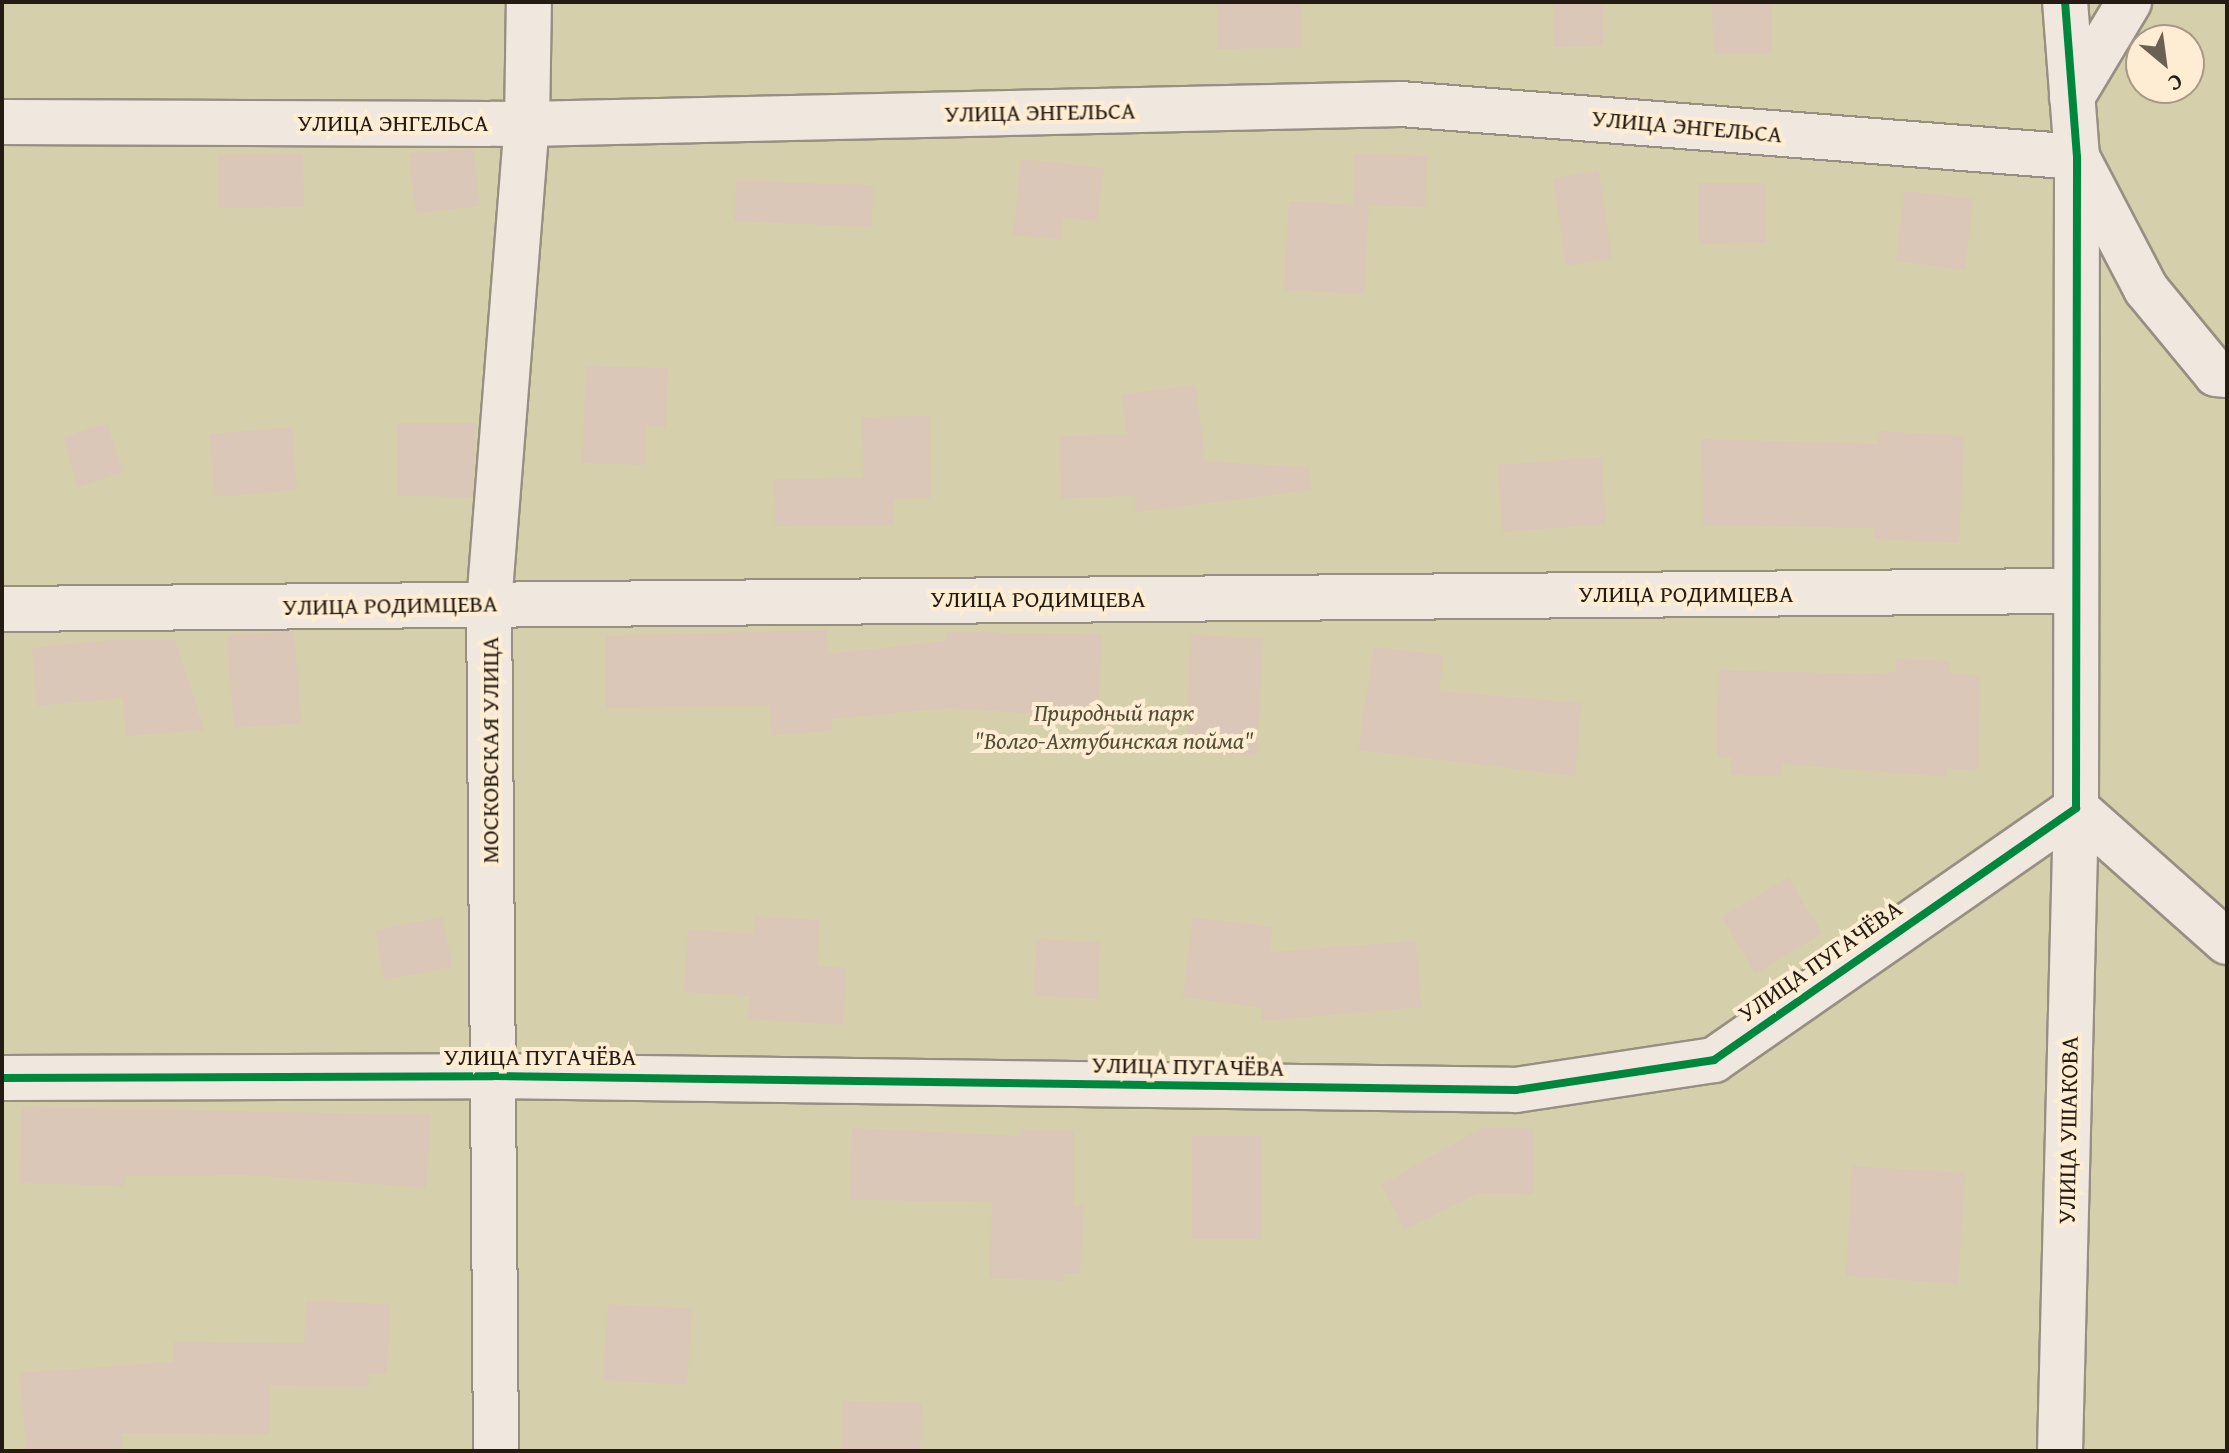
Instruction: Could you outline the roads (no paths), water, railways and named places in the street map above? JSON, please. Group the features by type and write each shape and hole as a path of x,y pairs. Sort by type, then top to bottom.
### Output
{"street":[{"name":"МОСКОВСКАЯ УЛИЦА","path":"496,1451 489,604 527,124 529,2"},
{"path":"2065,2 2077,157 2076,808 2227,942"},
{"path":"2072,97 2129,2"},
{"name":"УЛИЦА ЭНГЕЛЬСА","path":"2,122 527,124 1401,104 2077,157"},
{"path":"2077,157 2146,289 2216,374 2227,375"},
{"name":"УЛИЦА РОДИМЦЕВА","path":"2,609 2074,591"},
{"name":"УЛИЦА ПУГАЧЁВА","path":"2,1078 493,1076 1516,1090 1714,1060 2076,808"},
{"name":"УЛИЦА УШАКОВА","path":"2060,1451 2076,808"}],"park label":[{"name":"Природный парк \"Волго-Ахтубинская пойма\"","path":"1114,727"}]}
